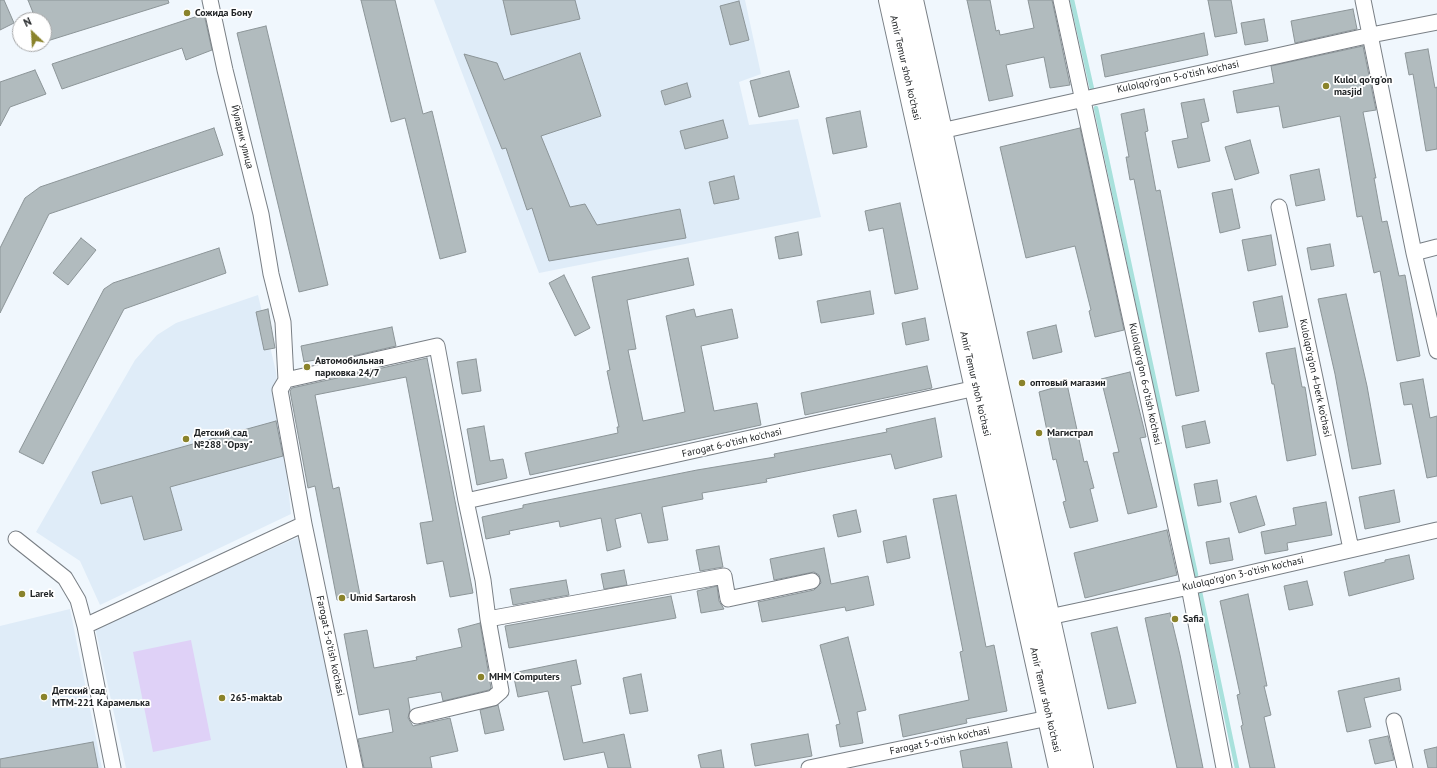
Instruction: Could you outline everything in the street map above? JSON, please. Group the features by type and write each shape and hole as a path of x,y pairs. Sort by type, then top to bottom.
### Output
{"main road":[{"name":"Amir Temur shoh ko'chasi","path":"890,0 1060,768"},
{"path":"912,0 1082,768"}],"street":[{"name":"Йуларик улица","path":"210,0 225,70 261,214 271,274 283,322 286,380"},
{"name":"Kulolqo'rg'on 6-o'tish ko'chasi","path":"1061,0 1189,587 1224,768"},
{"path":"1363,0 1414,252 1437,351"},
{"name":"Kulolqo'rg'on 5-o'tish ko'chasi","path":"920,135 1371,35 1437,22"},
{"name":"Kulolqo'rg'on 4-berk ko'chasi","path":"1279,207 1351,549"},
{"path":"1414,252 1437,247"},
{"path":"286,380 437,346 466,500 484,580 488,619 501,692 493,698 417,716"},
{"name":"Farogat 5-o'tish ko'chasi","path":"286,380 280,390 304,524 355,768"},
{"name":"Farogat 6-o'tish ko'chasi","path":"466,500 998,383"},
{"path":"86,626 304,524"},
{"name":"Kulolqo'rg'on 3-o'tish ko'chasi","path":"1049,616 1189,587 1437,530"},
{"path":"16,540 65,578 78,600 86,626 113,768"},
{"path":"488,619 724,576 728,599 812,581"},
{"name":"Farogat 5-o'tish ko'chasi","path":"809,768 1070,713"},
{"path":"1394,721 1405,768"}],"shaded area":[{"path":"434,0 745,0 761,74 739,82 749,125 798,119 821,217 539,273"},
{"name":"Детский сад №288 \"Орзу\"","path":"258,295 276,372 291,514 100,605 80,561 36,532 135,360 157,335 176,323"},
{"name":"265-maktab","path":"301,536 347,768 126,768 95,627"},
{"name":"Детский сад МТМ-221 Карамелька","path":"70,609 102,768 0,768 0,626"},
{"path":"191,640 211,740 153,752 133,652"}],"building":[{"path":"0,0 4,0 12,18 12,24 0,30"},
{"path":"28,0 168,0 169,3 52,40 52,12 33,12"},
{"path":"361,0 395,0 423,114 432,111 466,252 440,259 405,118 391,122"},
{"path":"503,0 575,0 580,19 511,35"},
{"path":"967,0 990,0 996,31 999,30 1000,35 1034,28 1028,0 1052,0 1070,85 1050,88 1044,57 1006,65 1013,96 989,101"},
{"path":"1208,0 1231,0 1237,33 1215,37"},
{"path":"739,1 749,40 730,45 720,6"},
{"path":"1353,9 1357,29 1295,43 1291,21"},
{"path":"204,14 212,50 186,60 182,48 62,89 52,64"},
{"path":"1264,19 1268,41 1245,45 1241,23"},
{"path":"266,26 328,285 299,292 237,33"},
{"path":"1204,33 1208,55 1105,77 1101,55"},
{"path":"1363,46 1376,110 1363,112 1376,178 1374,178 1382,222 1387,221 1399,276 1405,275 1420,356 1397,361 1380,271 1374,273 1362,216 1357,217 1340,116 1283,128 1279,106 1237,113 1233,91 1274,83 1271,66"},
{"path":"1428,49 1435,88 1437,87 1437,149 1426,151 1413,74 1409,75 1405,53"},
{"path":"580,53 601,116 541,136 570,207 585,204 597,225 680,209 686,238 549,261 532,208 527,210 506,148 502,149 464,54 497,63 504,80"},
{"path":"35,70 46,94 10,107 0,126 0,82"},
{"path":"789,71 799,107 759,117 750,81"},
{"path":"687,83 691,97 665,105 661,91"},
{"path":"1204,99 1209,121 1201,123 1210,161 1178,168 1172,141 1188,138 1181,103"},
{"path":"1144,109 1148,131 1145,132 1156,191 1160,190 1199,391 1176,396 1134,179 1130,180 1126,157 1129,157 1121,114"},
{"path":"860,111 867,147 833,154 826,118"},
{"path":"723,120 728,138 685,149 680,131"},
{"path":"214,128 223,155 49,214 0,313 0,248 25,198 40,187"},
{"path":"1080,128 1124,330 1095,337 1089,311 1091,310 1075,246 1026,258 1000,147"},
{"path":"1250,140 1259,173 1235,180 1225,147"},
{"path":"1319,169 1325,200 1296,206 1290,175"},
{"path":"734,176 739,199 714,204 709,182"},
{"path":"1232,189 1240,228 1220,233 1212,193"},
{"path":"900,203 918,289 895,294 883,228 869,231 865,211"},
{"path":"798,232 802,255 779,259 775,237"},
{"path":"1271,235 1276,265 1248,271 1242,240"},
{"path":"81,238 96,250 68,285 53,273"},
{"path":"1330,244 1334,266 1311,270 1307,248"},
{"path":"219,248 226,273 124,309 43,464 19,452 104,289 113,283"},
{"path":"688,258 694,285 627,300 636,349 628,350 643,421 685,412 666,316 694,309 696,317 732,309 738,338 701,346 714,411 757,403 761,425 530,475 525,453 618,433 617,427 619,427 607,371 610,370 592,277"},
{"path":"564,275 590,328 575,336 549,283"},
{"path":"870,291 874,314 821,323 817,301"},
{"path":"1346,294 1367,386 1381,464 1352,469 1335,374 1318,299"},
{"path":"1282,296 1288,327 1259,332 1253,302"},
{"path":"268,309 275,348 264,350 256,312"},
{"path":"925,318 929,340 906,345 902,323"},
{"path":"1056,325 1062,352 1033,359 1027,332"},
{"path":"392,327 396,346 327,362 326,358 304,362 301,346"},
{"path":"1295,348 1302,387 1305,387 1316,455 1287,461 1274,384 1272,384 1266,353"},
{"path":"427,358 473,593 450,597 443,561 427,564 420,523 433,521 406,377 315,395 333,489 339,487 360,595 337,600 315,486 308,488 290,391 292,388"},
{"path":"476,359 481,391 462,394 457,362"},
{"path":"927,366 932,388 805,415 801,393"},
{"path":"1130,372 1146,437 1140,438 1157,507 1128,514 1113,453 1119,452 1101,379"},
{"path":"1423,379 1430,418 1437,416 1437,476 1427,478 1412,404 1404,405 1400,383"},
{"path":"1067,384 1084,462 1087,461 1094,488 1090,489 1098,521 1070,528 1063,502 1066,501 1056,459 1053,460 1039,392"},
{"path":"935,418 942,457 895,469 891,454 766,479 767,482 702,493 703,499 662,507 668,540 648,543 641,513 615,519 621,547 607,551 601,518 560,527 559,521 509,531 510,534 486,539 482,517 523,508 523,505 697,470 775,457 774,454 887,432 886,429"},
{"path":"276,421 283,456 170,487 182,530 144,540 132,496 101,504 92,472"},
{"path":"1205,421 1210,443 1186,448 1182,426"},
{"path":"484,426 490,461 503,459 507,478 477,485 467,429"},
{"path":"1217,480 1221,502 1198,506 1194,484"},
{"path":"1394,490 1400,522 1365,529 1359,497"},
{"path":"956,495 986,647 994,645 1007,711 966,719 967,723 903,737 899,715 969,700 960,652 963,651 933,499"},
{"path":"1256,496 1265,525 1239,533 1230,503"},
{"path":"1326,502 1332,535 1287,543 1288,550 1265,554 1261,532 1296,525 1293,508"},
{"path":"856,510 861,532 838,537 833,515"},
{"path":"1167,530 1177,575 1085,598 1074,553"},
{"path":"906,536 910,558 887,563 883,541"},
{"path":"1229,538 1233,560 1210,564 1206,542"},
{"path":"719,546 723,567 700,571 696,550"},
{"path":"824,548 831,584 868,576 874,605 846,611 845,607 762,622 758,602 814,590 821,583 819,575 814,572 774,580 770,559"},
{"path":"1409,555 1414,579 1349,596 1344,572 1385,562 1385,560"},
{"path":"624,570 627,585 604,589 601,574"},
{"path":"566,580 569,595 513,605 510,589"},
{"path":"1307,581 1313,605 1289,610 1284,586"},
{"path":"717,586 719,601 724,609 701,613 697,591"},
{"path":"1248,594 1267,686 1264,686 1271,715 1264,717 1275,768 1250,768 1241,726 1243,725 1237,695 1240,694 1220,601"},
{"path":"671,596 676,618 509,648 505,626"},
{"path":"1170,613 1203,768 1177,768 1168,727 1145,618"},
{"path":"480,623 491,688 489,690 443,701 441,692 408,698 410,710 408,718 413,726 450,718 458,751 430,757 432,768 364,768 358,739 393,732 389,709 359,715 344,634 367,630 374,668 417,660 416,657 462,647 458,629"},
{"path":"1117,627 1136,703 1108,709 1091,633"},
{"path":"848,637 866,710 857,712 863,743 840,747 836,725 840,724 820,645"},
{"path":"576,660 581,684 571,686 583,743 624,734 631,768 608,768 604,752 564,760 548,691 518,697 513,673"},
{"path":"641,674 648,711 630,714 623,678"},
{"path":"1399,678 1401,690 1364,698 1371,727 1347,732 1338,691"},
{"path":"498,705 504,730 485,734 480,710"},
{"path":"808,734 812,756 755,766 751,744"},
{"path":"1388,736 1394,760 1375,764 1369,740"},
{"path":"93,742 98,768 0,768 0,759"},
{"path":"1007,742 1012,768 963,768 960,751"},
{"path":"1437,747 1437,768 1428,768 1424,750"},
{"path":"721,750 724,768 701,768 698,755"}],"waterway":[{"path":"1072,0 1092,89"},
{"path":"1096,108 1196,575"},
{"path":"1200,592 1237,768"}],"place":[{"name":"Сожида Бону","path":"187,13"},
{"name":"Kulol qo'rg'on masjid","path":"1326,86"},
{"name":"Автомобильная парковка 24/7","path":"307,367"},
{"name":"оптовый магазин","path":"1022,383"},
{"name":"Магистрал","path":"1039,433"},
{"name":"Детский сад №288 \"Орзу\"","path":"186,439"},
{"name":"Larek","path":"22,594"},
{"name":"Umid Sartarosh","path":"342,598"},
{"name":"Safia","path":"1175,619"},
{"name":"MHM Computers","path":"481,677"},
{"name":"Детский сад МТМ-221 Карамелька","path":"44,697"},
{"name":"265-maktab","path":"222,698"}]}
